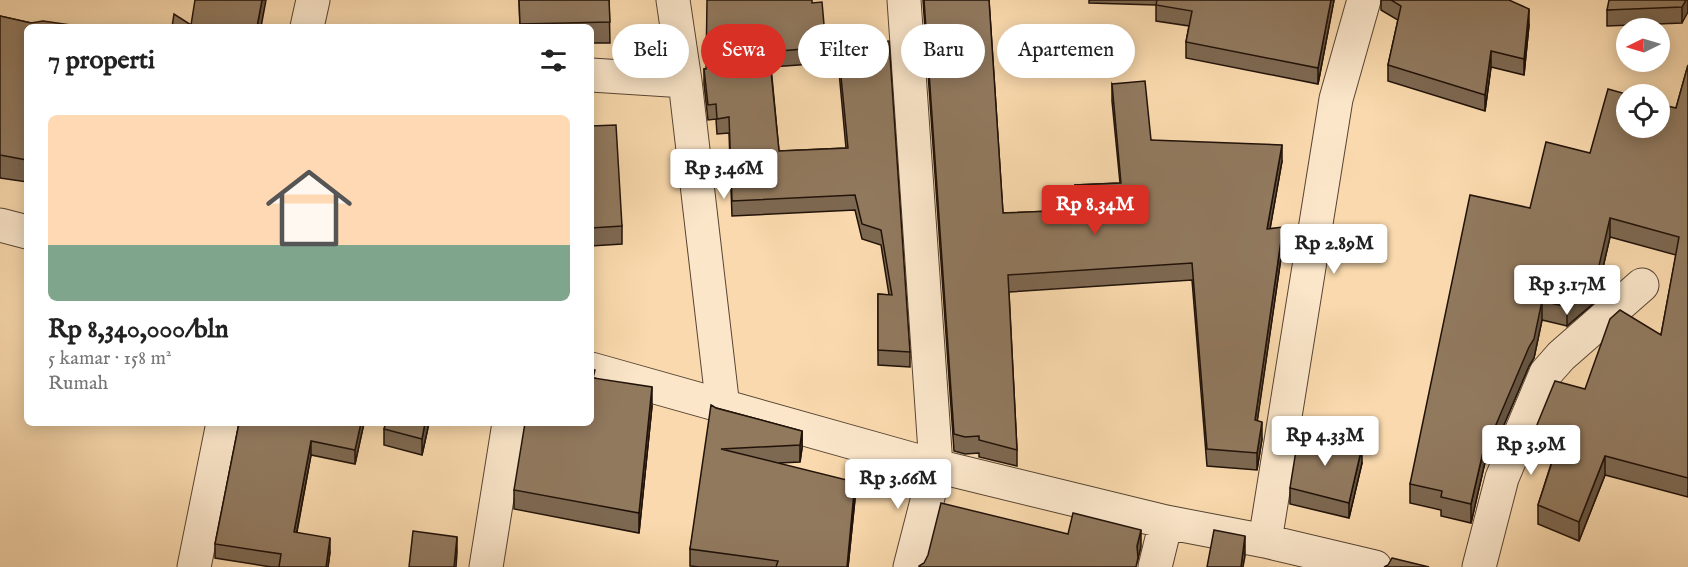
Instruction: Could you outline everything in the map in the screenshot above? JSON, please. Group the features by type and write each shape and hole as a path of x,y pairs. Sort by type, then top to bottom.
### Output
{"street":[{"path":"308,24 313,0"},
{"path":"672,0 685,81 723,408"},
{"path":"904,0 936,466 910,567"},
{"path":"1264,541 1336,99 1364,0"},
{"path":"594,75 685,81"},
{"path":"0,225 24,231"},
{"path":"1479,567 1502,478 1546,374 1562,356 1642,285"},
{"path":"594,370 936,466 1166,522 1264,541 1375,567"},
{"path":"194,567 222,426"},
{"path":"486,567 508,426"},
{"path":"1155,567 1166,522"}],"building":[{"path":"195,0 262,0 258,24 191,24"},
{"path":"519,0 609,0 610,22 520,24"},
{"path":"707,0 812,0 812,3 822,2 824,24 798,24 798,49 786,51 786,24 707,24"},
{"path":"924,0 989,0 1003,213 1076,210 1075,185 1121,183 1112,84 1145,81 1151,140 1282,145 1267,229 1283,227 1255,420 1262,422 1257,453 1207,449 1192,263 1008,275 1017,450 979,440 979,436 965,437 954,434 929,78 985,78 985,24 926,24"},
{"path":"1157,0 1331,0 1318,68 1186,42 1192,11 1156,5"},
{"path":"1391,0 1509,0 1529,9 1524,59 1491,51 1485,95 1388,65 1401,6"},
{"path":"1609,0 1686,0 1682,7 1607,10"},
{"path":"174,14 189,24 172,24"},
{"path":"0,16 31,23 43,21 64,24 24,24 24,159 0,155"},
{"path":"889,41 910,352 878,350 878,294 892,295 881,230 862,224 855,195 732,201 729,117 717,119 716,104 708,105 705,78 772,78 779,151 848,148 841,78 889,78"},
{"path":"1688,65 1688,478 1605,456 1579,522 1538,505 1558,444 1532,437 1555,381 1585,389 1610,319 1620,310 1661,335 1679,237 1610,218 1595,283 1567,307 1542,301 1534,339 1495,427 1489,426 1471,504 1441,497 1442,491 1410,484 1470,195 1530,208 1546,142 1590,153 1608,89 1616,91 1616,138 1670,138 1670,107 1676,108"},
{"path":"616,125 622,226 594,228 594,126"},
{"path":"594,378 652,387 639,513 514,490 525,426 594,426"},
{"path":"711,405 802,431 800,445 721,449 855,482 847,567 776,567 778,561 690,549"},
{"path":"238,426 360,426 355,450 311,441 294,532 330,538 326,567 279,567 281,554 215,544"},
{"path":"385,426 424,426 422,439 384,429"},
{"path":"1299,432 1362,447 1349,503 1290,488"},
{"path":"941,503 1068,534 1073,513 1141,530 1137,546 1136,567 919,567 928,555"},
{"path":"1214,530 1245,536 1241,567 1207,567"},
{"path":"413,531 457,537 454,567 409,567"},
{"path":"1392,558 1429,567 1384,567"}]}
